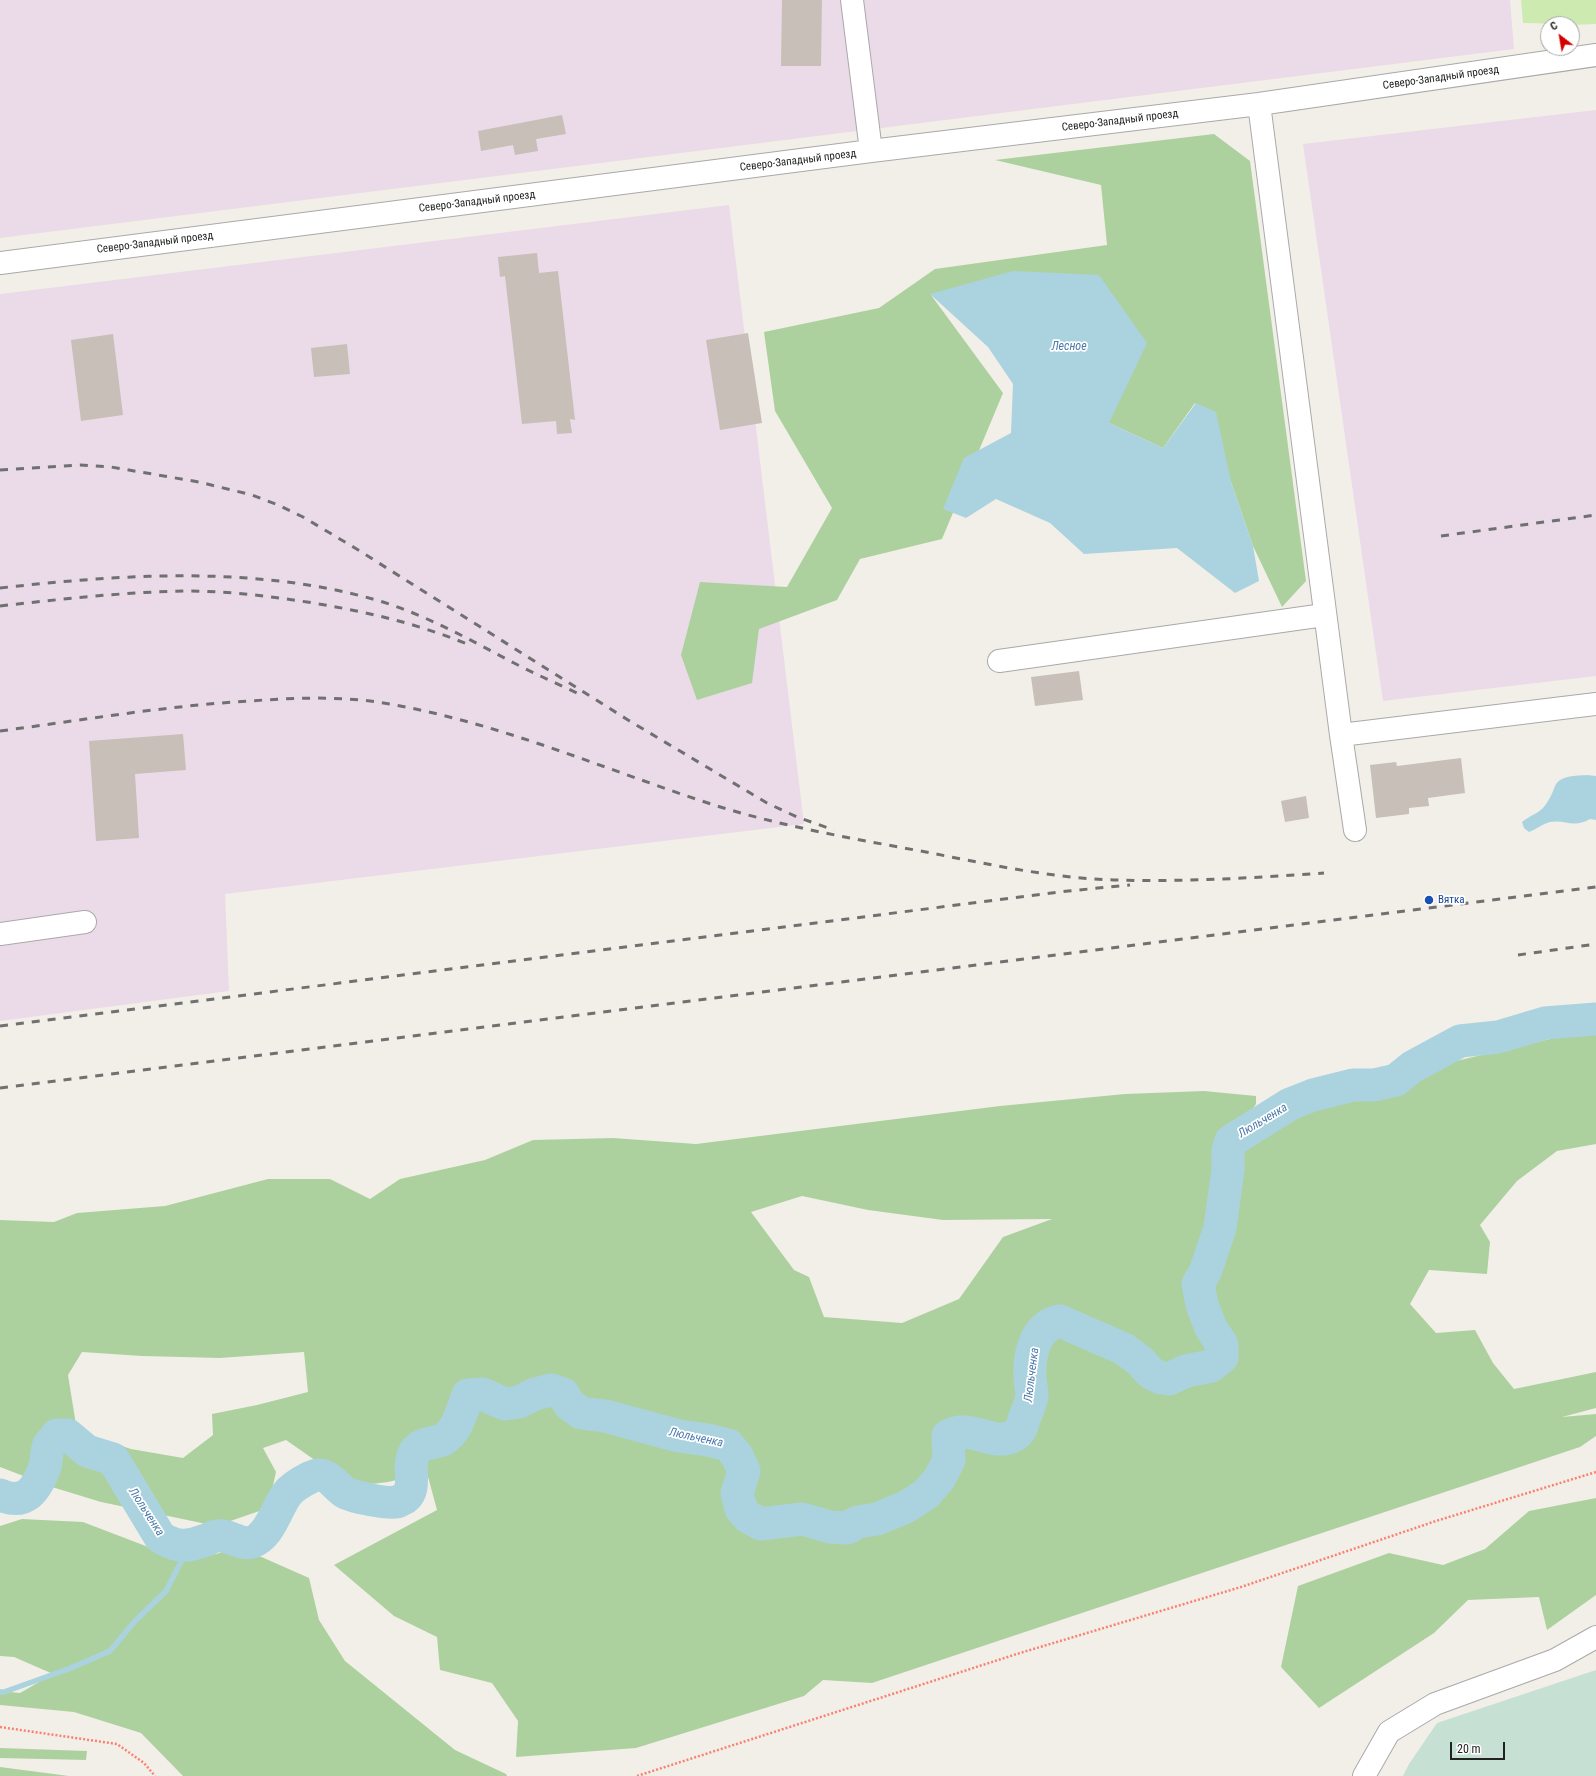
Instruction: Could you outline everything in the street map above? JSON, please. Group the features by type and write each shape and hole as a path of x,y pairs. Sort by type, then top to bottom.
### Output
{"street":[{"path":"852,0 871,151"},
{"name":"Северо-Западный проезд","path":"0,263 871,151 1259,104 1596,55"},
{"path":"1259,104 1324,615 1355,830"},
{"path":"999,661 1324,615"},
{"path":"1341,735 1596,704"},
{"path":"0,934 85,922"},
{"path":"1364,1776 1389,1732 1435,1704 1555,1660 1596,1638"}],"path":[{"path":"637,1776 1020,1653 1241,1587 1436,1521 1596,1472"},
{"path":"0,1727 117,1744 144,1763 154,1776"}],"shaded area":[{"path":"0,0 1510,0 1514,49 0,238"},
{"path":"1596,110 1596,676 1383,701 1303,144"},
{"path":"729,205 804,824 225,894 229,991 0,1021 0,294"}],"green space":[{"path":"1521,0 1596,0 1596,24 1580,25 1580,16 1540,16 1540,23 1523,23"},
{"path":"1214,134 1250,161 1306,581 1282,607 1253,546 1231,482 1195,403 1163,448 1109,423 931,295 1003,393 942,539 860,559 837,600 759,629 752,683 697,700 681,655 700,582 787,587 832,508 775,411 764,332 879,308 935,269 1107,245 1101,185 995,160"},
{"path":"1584,1031 1596,1032 1596,1144 1557,1151 1517,1181 1480,1225 1490,1242 1487,1274 1429,1270 1410,1304 1436,1333 1475,1330 1493,1363 1514,1389 1596,1372 1596,1408 1562,1417 1596,1414 1596,1436 1580,1447 872,1683 823,1680 804,1696 636,1748 516,1757 518,1721 492,1683 440,1670 437,1637 394,1616 334,1565 437,1510 427,1473 388,1482 339,1488 319,1463 286,1440 263,1448 276,1472 268,1508 216,1526 101,1502 52,1487 0,1467 0,1220 54,1222 77,1213 165,1206 268,1179 330,1179 370,1199 400,1179 485,1160 533,1140 613,1138 696,1144 1000,1106 1125,1094 1204,1091 1256,1096 1256,1104 1239,1128 1245,1135 1260,1136 1322,1106 1456,1061","holes":["802,1196 868,1210 943,1220 1052,1219 1003,1237 959,1299 902,1323 824,1317 809,1277 794,1270 751,1212","82,1352 142,1356 220,1358 304,1352 308,1392 257,1405 212,1414 213,1435 183,1458 131,1449 77,1431 68,1375"]},
{"path":"1596,1498 1596,1595 1547,1630 1539,1597 1468,1600 1434,1633 1319,1708 1281,1667 1298,1586 1389,1553 1443,1565 1485,1549 1529,1511"},
{"path":"22,1519 83,1522 164,1553 190,1556 216,1554 239,1547 309,1578 319,1620 345,1661 455,1750 506,1774 507,1776 183,1776 141,1733 74,1712 0,1705 0,1691 20,1693 53,1674 14,1657 0,1656 0,1526"},
{"path":"1596,1670 1596,1776 1403,1776 1409,1764 1437,1723"},
{"path":"0,1748 87,1751 86,1760 0,1758"},
{"path":"0,1767 69,1776 0,1776"}],"water":[{"name":"Лесное","path":"1013,271 1099,275 1147,343 1109,423 1163,448 1196,403 1216,412 1231,482 1253,546 1259,581 1235,593 1177,548 1084,554 1050,523 996,499 966,518 943,509 964,458 1011,433 1013,384 988,347 930,294"},
{"path":"1587,775 1596,776 1596,820 1590,819 1574,824 1556,821 1550,822 1529,832 1524,828 1522,822 1543,808 1549,800 1557,782 1564,778"}],"building":[{"path":"782,0 822,0 821,66 781,66"},
{"path":"562,115 566,134 536,139 538,151 515,155 513,145 481,151 478,131"},
{"path":"537,253 539,273 558,271 575,420 570,419 572,433 557,434 556,421 522,424 505,276 500,277 498,257"},
{"path":"748,333 762,423 720,430 706,340"},
{"path":"113,334 123,415 81,421 71,340"},
{"path":"347,344 350,374 314,377 311,348"},
{"path":"1079,671 1083,700 1035,706 1031,677"},
{"path":"183,734 186,770 135,774 139,838 96,841 89,741"},
{"path":"1461,758 1465,793 1428,798 1429,806 1409,808 1409,814 1376,818 1370,765 1396,762 1397,766"},
{"path":"1306,796 1309,818 1285,822 1281,801"}],"waterway":[{"name":"Люльченка","path":"0,1495 9,1498 17,1498 29,1494 34,1489 42,1475 49,1445 57,1435 68,1435 87,1451 113,1459 160,1537 166,1541 177,1545 188,1545 214,1536 221,1536 248,1543 258,1539 264,1534 289,1491 301,1482 317,1475 326,1477 344,1492 361,1498 392,1502 397,1502 405,1498 409,1494 411,1488 411,1463 415,1452 421,1446 441,1441 449,1435 459,1419 468,1395 482,1394 505,1404 519,1402 535,1394 551,1390 563,1394 569,1404 581,1413 605,1416 679,1436 708,1440 728,1445 737,1456 744,1471 737,1493 741,1509 748,1517 761,1524 802,1519 830,1527 847,1528 858,1522 877,1519 906,1507 926,1494 939,1479 949,1460 948,1436 965,1432 999,1439 1015,1435 1022,1426 1032,1396 1030,1379 1032,1350 1039,1335 1051,1324 1060,1321 1124,1349 1140,1361 1151,1373 1161,1378 1169,1379 1186,1371 1211,1366 1222,1357 1222,1345 1211,1328 1202,1305 1198,1284 1205,1272 1220,1228 1228,1169 1228,1150 1231,1141 1290,1104 1313,1095 1353,1085 1374,1085 1396,1080 1412,1067 1460,1041 1498,1037 1545,1023 1596,1019"},
{"path":"0,1692 4,1692 71,1668 110,1651 135,1621 166,1591 189,1546"}],"railway":[{"path":"0,470 80,465 111,467 199,482 252,495 278,505 303,517 355,548 628,720 767,803 797,817 834,830"},
{"path":"1441,536 1596,515"},
{"path":"0,588 96,579 193,576 289,582 336,590 383,602 417,615 577,693"},
{"path":"0,606 116,594 187,591 232,593 307,602 368,613 427,629 467,644"},
{"path":"0,731 218,703 297,698 361,700 421,710 506,733 740,813 846,837 996,866 1090,879 1114,880 1219,879 1324,873"},
{"path":"0,1026 1068,891 1130,885"},
{"path":"0,1088 1596,887"},
{"path":"1518,955 1596,944"}],"place":[{"name":"Вятка","path":"1429,900"}]}
